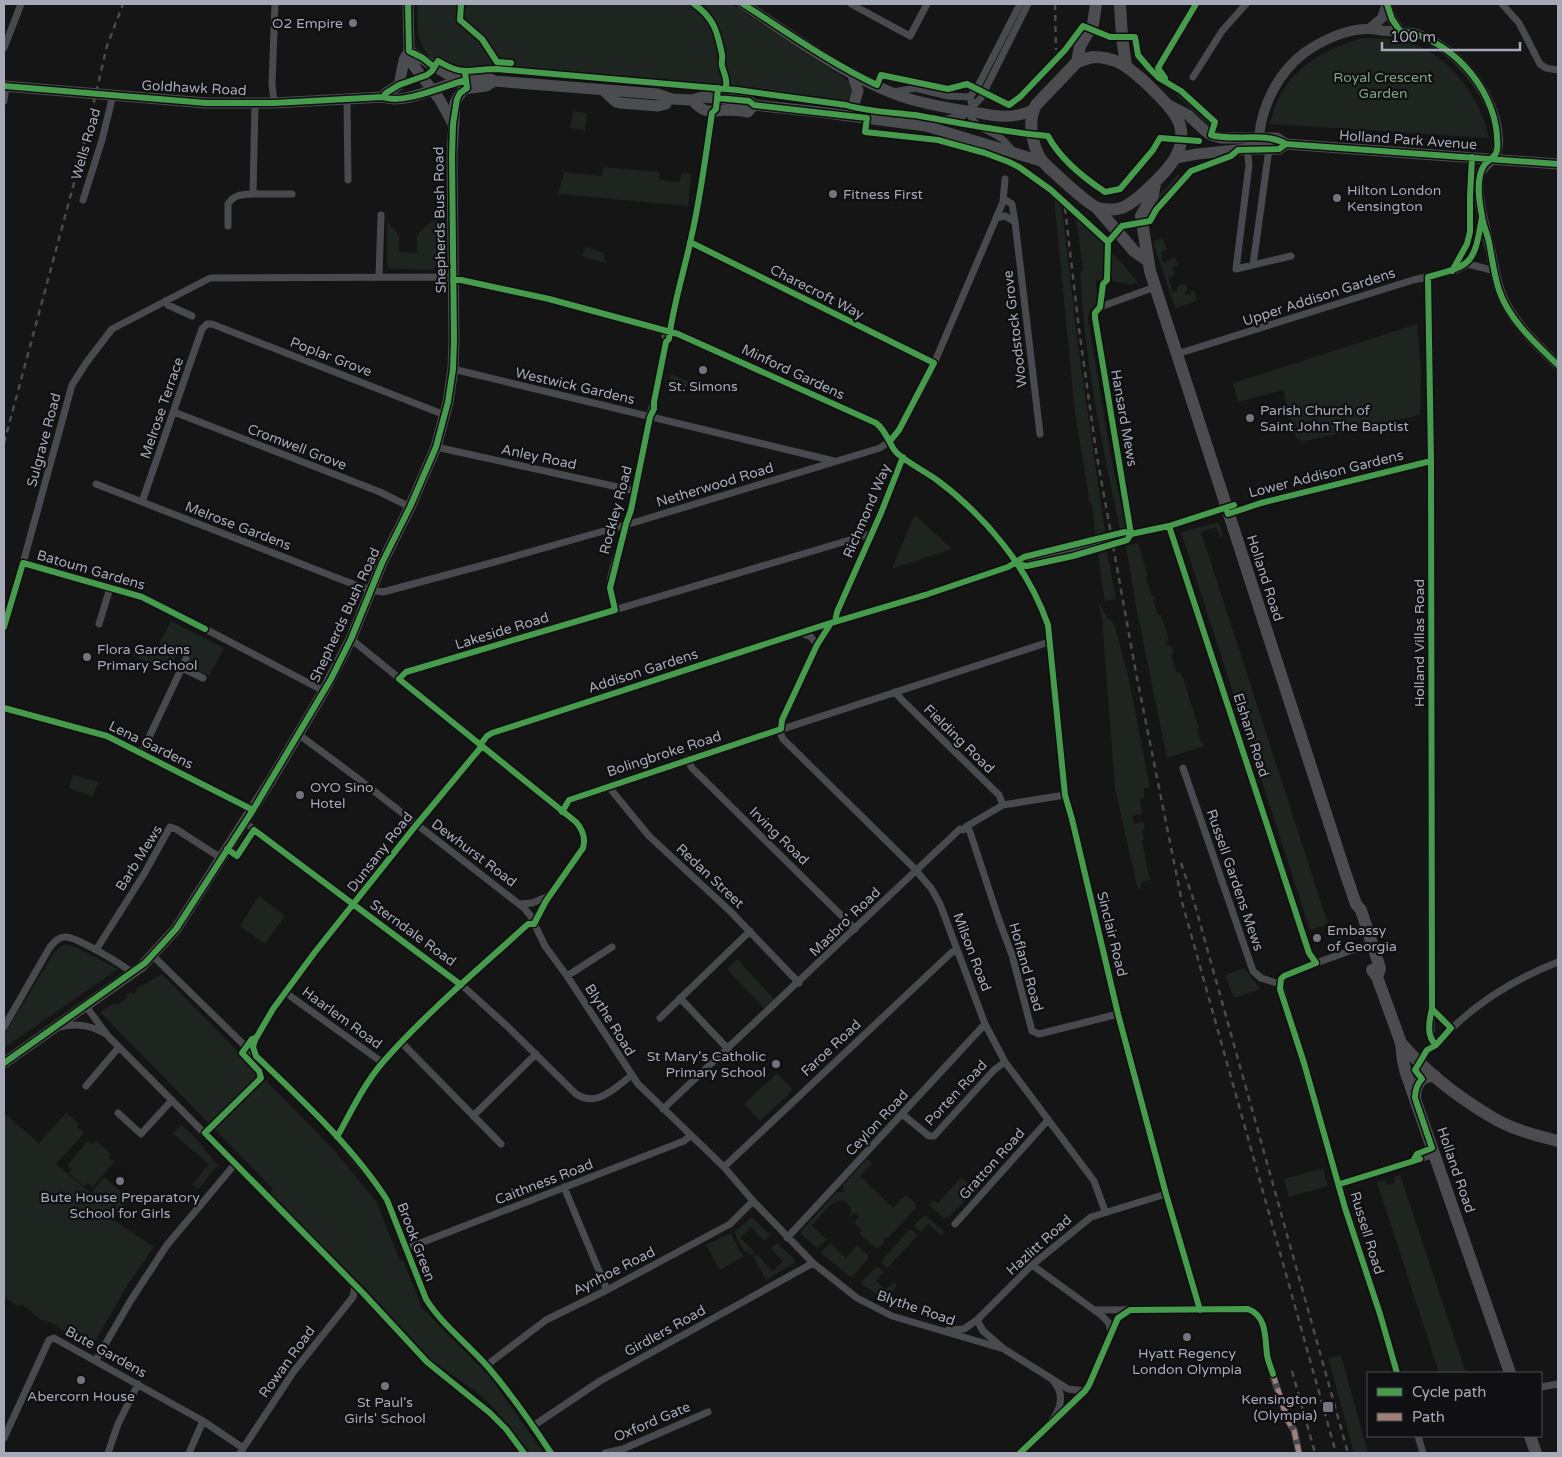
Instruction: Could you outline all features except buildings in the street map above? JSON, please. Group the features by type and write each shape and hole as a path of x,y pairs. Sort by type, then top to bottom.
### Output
{"highway":[{"path":"1077,62 1080,46 1093,24 1096,4"},
{"path":"1120,4 1126,65"},
{"path":"1097,208 1121,209 1134,201 1155,183 1176,158 1181,142 1181,128 1168,104 1126,65 1101,57 1077,62 1036,105 1033,110 1032,136 1040,161 1097,208 1134,251 1147,260"},
{"name":"Holland Road","path":"1155,183 1153,195 1141,216 1147,260 1356,904 1361,910 1380,968 1377,977"},
{"name":"Holland Road","path":"1356,904 1353,914 1373,973 1377,977 1401,1043 1404,1067 1510,1372"},
{"path":"1401,1043 1414,1058 1435,1076 1490,1117 1526,1132 1558,1141"},
{"path":"1415,1098 1418,1083 1426,1076 1435,1076"},
{"path":"1530,1437 1536,1453"}],"main road":[{"path":"382,97 399,85 404,60 409,51 408,4"},
{"path":"743,4 852,73 911,99 1013,117 1033,110"},
{"path":"409,51 449,75 466,80 486,78 494,81 657,94 672,99 692,100 702,97 749,101 754,105 926,126 1040,161"},
{"name":"Shepherds Bush Road","path":"4,1063 132,973 152,956 176,929 253,810 324,691 351,639 370,590 410,507 436,447 445,415 453,369 453,124 440,100 413,65 409,51"},
{"path":"850,116 858,91 852,73"},
{"name":"Goldhawk Road","path":"5,86 206,103 274,103 382,97 388,99 405,98 466,80"},
{"path":"453,124 455,103 460,93 467,88 486,86 494,81"},
{"path":"604,90 616,102 658,106 666,104"},
{"path":"692,100 701,109 712,112 728,110 748,112 754,105"},
{"name":"Holland Park Avenue","path":"1168,104 1188,115 1204,130 1221,138 1277,138 1286,144 1558,164"},
{"name":"Holland Park Avenue","path":"1176,158 1247,149 1279,149 1286,144"}],"street":[{"path":"4,48 6,36 21,4"},
{"path":"274,103 272,84 275,4"},
{"path":"851,4 910,36 927,4"},
{"path":"1014,153 1001,138 978,126 970,118 970,97 979,84 1020,4"},
{"path":"926,126 941,120 958,117 982,98 1028,4"},
{"path":"1158,68 1196,4"},
{"path":"1194,77 1222,31 1246,4"},
{"path":"1502,4 1519,23 1540,64 1546,68 1558,70"},
{"path":"1369,28 1380,21 1387,5"},
{"path":"1387,5 1392,19 1400,31"},
{"path":"1259,137 1264,111 1279,81 1298,58 1318,44 1332,38 1369,28 1393,32 1400,31 1421,35 1455,57 1480,86 1495,119 1497,151 1493,159 1486,163 1479,177 1482,217 1500,292 1511,312 1541,349 1558,364"},
{"path":"4,101 5,86"},
{"path":"894,92 915,88 948,96 970,97"},
{"name":"Wells Road","path":"83,200 102,140 113,95"},
{"path":"347,99 348,180"},
{"path":"252,194 255,103"},
{"name":"Rockley Road","path":"615,610 610,588 636,491 650,408 654,402 666,342 665,336 669,331 690,242 707,156 712,112"},
{"path":"1247,149 1249,165 1236,269 1291,256"},
{"path":"1252,265 1269,149"},
{"path":"890,440 899,430 934,363 1004,199 1004,178"},
{"path":"228,226 228,204 239,195 292,194"},
{"name":"Woodstock Grove","path":"1004,199 1012,204 1015,222 1040,434"},
{"path":"379,277 380,215"},
{"path":"996,218 1005,216 1015,222"},
{"path":"1482,217 1477,244 1468,264 1495,271"},
{"name":"Charecroft Way","path":"690,242 934,363"},
{"name":"Upper Addison Gardens","path":"1177,354 1413,280 1457,270 1468,264"},
{"name":"Sulgrave Road","path":"4,627 73,382 108,332 210,278 379,277 453,279"},
{"name":"Holland Villas Road","path":"1428,277 1431,460 1432,1009 1429,1020 1431,1040 1436,1045 1451,1028"},
{"name":"Minford Gardens","path":"453,279 549,299 669,331 721,352 876,423 890,440"},
{"name":"Hansard Mews","path":"1128,535 1123,483 1094,318 1095,313 1100,307 1155,287"},
{"path":"165,301 168,306 192,316"},
{"name":"Melrose Terrace","path":"142,502 202,329 207,324"},
{"name":"Poplar Grove","path":"207,324 212,324 445,415"},
{"name":"Westwick Gardens","path":"453,369 837,462"},
{"name":"Cromwell Grove","path":"174,412 380,492 410,507"},
{"name":"Richmond Way","path":"781,729 782,720 817,645 833,623 903,457 894,450 890,440"},
{"name":"Netherwood Road","path":"370,590 383,592 392,590 626,524 837,462 880,448 890,440"},
{"name":"Anley Road","path":"436,447 636,491"},
{"name":"Sinclair Road","path":"903,457 968,506 1004,544 1033,589 1048,624 1065,795 1118,1014 1166,1194 1200,1310"},
{"name":"Lower Addison Gardens","path":"1108,540 1431,460"},
{"name":"Melrose Gardens","path":"96,484 370,590"},
{"name":"Elsham Road","path":"1169,526 1307,945 1316,963"},
{"name":"Lakeside Road","path":"399,679 406,672 870,534"},
{"name":"Addison Gardens","path":"481,746 487,736 501,730 928,594 1016,564 1108,540"},
{"name":"Batoum Gardens","path":"23,563 150,600 324,691"},
{"path":"99,624 110,588"},
{"path":"802,633 811,637 817,645"},
{"path":"337,1137 360,1096 383,1063 460,984 528,924 534,924 549,896 581,853 585,842 579,826 351,639"},
{"name":"Bolingbroke Road","path":"562,812 568,800 608,786 1049,642"},
{"path":"142,752 186,660"},
{"path":"182,668 203,678"},
{"name":"Fielding Road","path":"895,692 999,795 1003,805"},
{"name":"Lena Gardens","path":"4,708 107,736 142,752 253,810"},
{"name":"Milson Road","path":"781,729 781,735 786,742 916,870 934,892 985,1024 1005,1062 1094,1180 1105,1211"},
{"name":"Dewhurst Road","path":"298,734 520,904 534,924"},
{"name":"Dunsany Road","path":"256,1056 253,1047 257,1037 273,1010 315,952 481,746"},
{"name":"Irving Road","path":"687,759 692,768 855,929"},
{"name":"Russell Gardens Mews","path":"1183,768 1253,971 1260,978 1280,984"},
{"name":"Redan Street","path":"608,786 649,836 750,931 799,983"},
{"name":"Masbro' Road","path":"663,1109 728,1050 960,829 963,830 1003,805 1065,795"},
{"name":"Sterndale Road","path":"244,822 460,984 536,1054 576,1094 591,1100 600,1098 631,1076"},
{"name":"Hofland Road","path":"967,826 998,920 1012,955 1032,1031 1039,1034 1118,1014"},
{"name":"Barb Mews","path":"96,950 144,874 170,827 221,858"},
{"path":"520,904 532,903 549,896"},
{"name":"Blythe Road","path":"534,924 545,946 567,976 631,1076 643,1090 724,1167 787,1238 813,1263 866,1303 892,1316 1004,1349"},
{"path":"660,1018 750,931"},
{"path":"4,1028 53,942 63,937 68,937 96,950 124,965 132,973"},
{"path":"1280,984 1284,976 1364,946"},
{"path":"567,976 612,948"},
{"name":"Faroe Road","path":"724,1167 957,949"},
{"name":"Brook Green","path":"152,956 337,1137 387,1200 405,1249 433,1311 487,1365 551,1453"},
{"path":"1432,1009 1451,1028 1466,1014 1502,990 1540,969 1558,962"},
{"name":"Russell Road","path":"1280,984 1397,1372"},
{"name":"Haarlem Road","path":"286,992 383,1063"},
{"path":"680,998 728,1050"},
{"path":"85,1005 108,1036 355,1286 427,1362 490,1413 506,1429 524,1453"},
{"path":"53,1028 71,1024 84,1025 108,1036"},
{"name":"Ceylon Road","path":"787,1238 985,1024"},
{"path":"402,1043 501,1144"},
{"path":"86,1086 120,1047"},
{"path":"473,1116 536,1054"},
{"name":"Porten Road","path":"902,1114 928,1136 934,1136 994,1070 1005,1062"},
{"path":"118,1113 142,1134 172,1100"},
{"name":"Gratton Road","path":"955,1224 1048,1120"},
{"name":"Caithness Road","path":"405,1249 684,1141 691,1134"},
{"path":"1340,1184 1434,1154"},
{"path":"96,1360 131,1300 167,1245 235,1164"},
{"path":"564,1187 606,1290"},
{"name":"Hazlitt Road","path":"940,1330 964,1329 977,1320 1032,1265 1087,1219 1105,1211 1166,1194"},
{"name":"Aynhoe Road","path":"487,1365 546,1320 730,1224 753,1201"},
{"name":"Girdlers Road","path":"533,1426 600,1381 813,1263"},
{"path":"1032,1265 1096,1310 1108,1323 1111,1334"},
{"name":"Rowan Road","path":"241,1451 294,1371 353,1297 355,1286"},
{"path":"1096,1310 1248,1309 1255,1312 1261,1319 1265,1335 1267,1358 1288,1421 1294,1430 1299,1453"},
{"path":"1020,1453 1085,1391 1118,1318 1130,1310"},
{"name":"Blythe Road","path":"977,1320 983,1331 1004,1349 1068,1389 1085,1391"},
{"name":"Bute Gardens","path":"4,1438 51,1339 56,1338 203,1421 241,1451"},
{"path":"1049,1424 1057,1412 1061,1398 1060,1392 1052,1380"},
{"path":"108,1453 118,1424 138,1384"},
{"path":"1542,1387 1558,1384"},
{"name":"Oxford Gate","path":"605,1453 623,1449 708,1412"},
{"path":"189,1453 203,1421"},
{"path":"1418,1437 1423,1453"}],"green space":[{"path":"417,4 732,4 850,82 854,88 850,98 843,101 495,71 463,74 435,61 423,48 418,33"},
{"name":"Royal Crescent Garden","path":"1362,38 1406,41 1432,53 1444,62 1473,97 1480,110 1489,138 1270,124 1282,91 1302,68 1329,50"},
{"path":"1178,92 1211,122 1209,126 1176,95"},
{"path":"573,111 587,113 585,130 570,128"},
{"path":"603,167 660,172 659,180 680,182 681,173 691,174 688,206 558,194 564,172 602,176"},
{"path":"1178,174 1182,178 1158,205 1154,201"},
{"path":"1054,198 1061,204 1078,346 1105,532 1095,535 1092,505 1088,498 1075,413"},
{"path":"1075,217 1109,249 1138,282 1132,284 1096,281 1097,303 1089,312 1088,319 1112,464 1127,527 1120,529 1100,434 1085,337 1080,272 1083,271"},
{"path":"437,220 437,266 432,270 390,269 387,265 387,222 399,235 399,252 417,253 417,235 430,222"},
{"path":"1162,238 1167,250 1161,252 1163,263 1175,257 1178,265 1172,267 1175,275 1169,278 1172,292 1178,290 1177,286 1185,284 1188,290 1185,292 1186,295 1191,294 1190,292 1194,290 1197,301 1175,308 1153,242"},
{"path":"586,247 604,253 604,258 608,264 582,256"},
{"path":"1417,324 1421,370 1420,415 1301,442 1300,439 1297,440 1283,390 1238,402 1233,383"},
{"path":"671,374 688,381 684,394 668,390"},
{"path":"916,516 952,549 892,569 913,518"},
{"path":"1219,522 1223,536 1220,537 1216,527 1201,532 1328,924 1310,930 1181,532"},
{"path":"1138,543 1152,597 1155,596 1156,598 1153,600 1158,615 1161,615 1169,641 1166,642 1167,646 1171,645 1174,653 1171,655 1177,673 1181,672 1199,728 1197,729 1201,743 1204,746 1167,758 1136,606 1126,546"},
{"path":"1107,551 1116,599 1105,601 1098,554"},
{"path":"1098,602 1108,619 1114,623 1129,680 1150,788 1144,788 1144,798 1140,799 1142,814 1132,816 1134,824 1143,822 1145,830 1142,831 1144,840 1142,841 1150,880 1141,882 1141,888 1138,889 1115,789 1102,619"},
{"path":"171,621 224,648 209,676 193,668 195,663 177,654 167,673 133,655 135,645 140,647 141,645 155,652"},
{"path":"73,775 98,782 93,797 69,788"},
{"path":"259,896 285,916 265,944 240,926"},
{"path":"65,944 73,946 118,969 4,1048 4,1035 55,951"},
{"path":"737,959 774,999 764,1008 727,969"},
{"path":"1244,968 1260,989 1234,998 1225,975"},
{"path":"162,974 333,1149 376,1201 400,1261 403,1260 422,1308 490,1377 544,1453 530,1453 494,1408 478,1393 432,1361 367,1290 270,1194 273,1189 100,1012 115,1003 117,1005 127,998 126,995 131,992 133,994 137,991 136,989"},
{"path":"777,1073 793,1090 760,1121 744,1104"},
{"path":"4,1113 39,1143 66,1113 79,1124 77,1127 84,1133 56,1164 91,1193 104,1177 130,1199 117,1215 115,1213 112,1219 154,1247 127,1286 91,1348 54,1324 42,1321 23,1305 17,1306 4,1297"},
{"path":"181,1125 191,1133 218,1165 198,1189 192,1185 209,1164 173,1134"},
{"path":"88,1141 92,1144 96,1141 111,1154 109,1158 114,1162 93,1187 88,1183 85,1187 69,1173 72,1170 67,1165"},
{"path":"867,1159 872,1163 860,1176 893,1208 906,1195 915,1203 916,1208 889,1237 885,1238 883,1244 877,1249 859,1234 862,1230 854,1223 859,1217 854,1213 850,1216 851,1211 848,1204 843,1201 833,1203 812,1226 827,1240 817,1248 801,1234 802,1230 837,1192 844,1192 843,1185"},
{"path":"1323,1168 1328,1186 1289,1197 1284,1179"},
{"path":"1400,1175 1466,1372 1439,1372 1377,1182 1384,1180 1386,1185 1395,1182 1394,1177"},
{"path":"961,1177 975,1190 949,1217 944,1218 929,1205 934,1200 938,1203"},
{"path":"925,1215 943,1230 942,1236 928,1224 921,1232 915,1227 915,1224"},
{"path":"752,1217 770,1235 764,1241 751,1227 740,1238 755,1252 752,1255 743,1250 734,1232"},
{"path":"909,1230 918,1235 887,1268 882,1263 882,1260"},
{"path":"731,1233 740,1252 744,1256 720,1270 706,1245"},
{"path":"777,1243 794,1259 794,1263 766,1280 754,1258 757,1254 772,1271 783,1261 770,1248"},
{"path":"830,1243 846,1258 857,1245 868,1255 868,1259 853,1276 849,1276 822,1254 822,1251"},
{"path":"877,1266 884,1272 876,1281 885,1289 894,1282 897,1285 888,1297 876,1293 861,1284"},
{"path":"1341,1355 1368,1453 1354,1453 1328,1358"}],"railway":[{"path":"4,443 81,157 107,46 123,4"},
{"path":"1055,4 1056,50"},
{"path":"1065,208 1096,451 1136,673 1182,902 1336,1453"},
{"path":"1181,863 1193,898 1348,1453"},
{"path":"1292,1371 1315,1453"}],"marked path":[{"path":"1273,1374 1288,1421 1294,1430 1299,1453"}],"cycle path":[{"path":"408,4 409,51 423,58 434,67"},
{"path":"461,4 460,20 482,39 497,62 511,63"},
{"path":"694,4 706,14 714,26 722,54 726,89"},
{"path":"743,4 826,57 877,85 881,75 948,89 967,84 1009,105 1020,97 1065,50 1083,26 1110,37 1135,37 1138,55 1149,68 1159,78 1181,91 1215,122 1211,135 1230,138 1269,138 1286,144 1558,164"},
{"path":"1165,78 1158,68 1196,4"},
{"path":"1387,4 1392,19 1400,31 1418,35 1435,43 1451,54 1465,67 1487,99 1494,117 1497,148 1495,154 1482,169 1479,182 1479,196 1497,284 1509,311 1516,321 1532,340 1558,365"},
{"path":"383,97 399,85 427,75 438,61 461,71 497,69 737,90 1048,136 1073,167 1105,192 1120,189 1153,150 1160,138 1199,141"},
{"path":"4,1063 145,963 176,929 253,810 331,679 351,639 382,563 410,507 436,447 448,402 453,369 454,340 453,124 457,99 460,93 467,88 465,72"},
{"path":"4,86 206,103 274,103 383,97 401,99 424,94 466,80"},
{"path":"337,1137 364,1089 383,1062 454,991 528,924 534,924 546,901 583,848 583,834 576,822 399,679 406,672 615,610 610,588 631,510 650,417 654,409 666,342 669,339 673,313 689,247 701,189 712,113 716,109 718,88"},
{"path":"717,98 749,101 754,105 867,118 865,132 938,140 985,153 1019,167 1051,190 1108,242"},
{"path":"1131,534 1095,318 1095,313 1100,307 1103,284 1107,280 1108,242 1122,226 1150,221 1156,210 1191,171 1231,156 1238,150 1279,149 1286,144"},
{"path":"1452,271 1467,244 1470,232 1472,157"},
{"path":"1436,1045 1431,1037 1429,1028 1432,1009 1431,461 1428,277 1454,269 1469,260 1477,245 1482,217"},
{"path":"690,242 934,363 899,430 890,441"},
{"path":"453,280 461,280 549,299 678,334 876,423 895,451 955,494 988,526 1017,563 1029,583 1048,625 1065,795 1118,1014 1166,1194 1200,1310"},
{"path":"835,622 837,612 881,513 903,457"},
{"path":"1226,508 1228,514 1261,503 1431,461"},
{"path":"1131,534 1169,526 1234,505"},
{"path":"1169,526 1309,953 1316,963 1284,976 1281,979 1280,989 1304,1063 1345,1208 1380,1314 1397,1372"},
{"path":"480,745 492,733 824,625 928,594 1008,567 1024,557 1125,532 1131,534"},
{"path":"1016,564 1027,566 1073,556 1127,540 1131,534"},
{"path":"4,627 23,563 142,597 205,629"},
{"path":"562,812 569,800 781,729 782,720 817,645 831,623"},
{"path":"4,708 107,736 253,810"},
{"path":"482,746 315,952 273,1009 253,1047 256,1056 326,1124 373,1180 387,1200 426,1299 440,1317 497,1377 551,1453"},
{"path":"227,849 237,856 254,830 461,985"},
{"path":"1413,1161 1417,1154 1432,1148 1415,1098 1415,1092 1422,1079 1415,1070 1427,1050 1436,1045 1451,1028 1432,1009"},
{"path":"255,1038 252,1039 242,1053 259,1071 261,1078 205,1133 363,1293 427,1362 490,1413 506,1429 524,1453"},
{"path":"1340,1184 1420,1159"},
{"path":"1020,1453 1085,1391 1118,1318 1130,1310 1248,1309 1254,1312 1262,1322 1267,1357 1273,1374"}],"place":[{"name":"O2 Empire","path":"353,23"},
{"name":"Fitness First","path":"833,194"},
{"name":"Hilton London Kensington","path":"1337,198"},
{"name":"St. Simons","path":"703,370"},
{"name":"Parish Church of Saint John The Baptist","path":"1250,418"},
{"name":"Flora Gardens Primary School","path":"87,657"},
{"name":"OYO Sino Hotel","path":"300,795"},
{"name":"Embassy of Georgia","path":"1317,938"},
{"name":"St Mary's Catholic Primary School","path":"776,1064"},
{"name":"Bute House Preparatory School for Girls","path":"120,1181"},
{"name":"Hyatt Regency London Olympia","path":"1187,1337"},
{"name":"Abercorn House","path":"81,1380"},
{"name":"St Paul's Girls' School","path":"385,1386"},
{"name":"Kensington (Olympia)","path":"1328,1407"}]}
